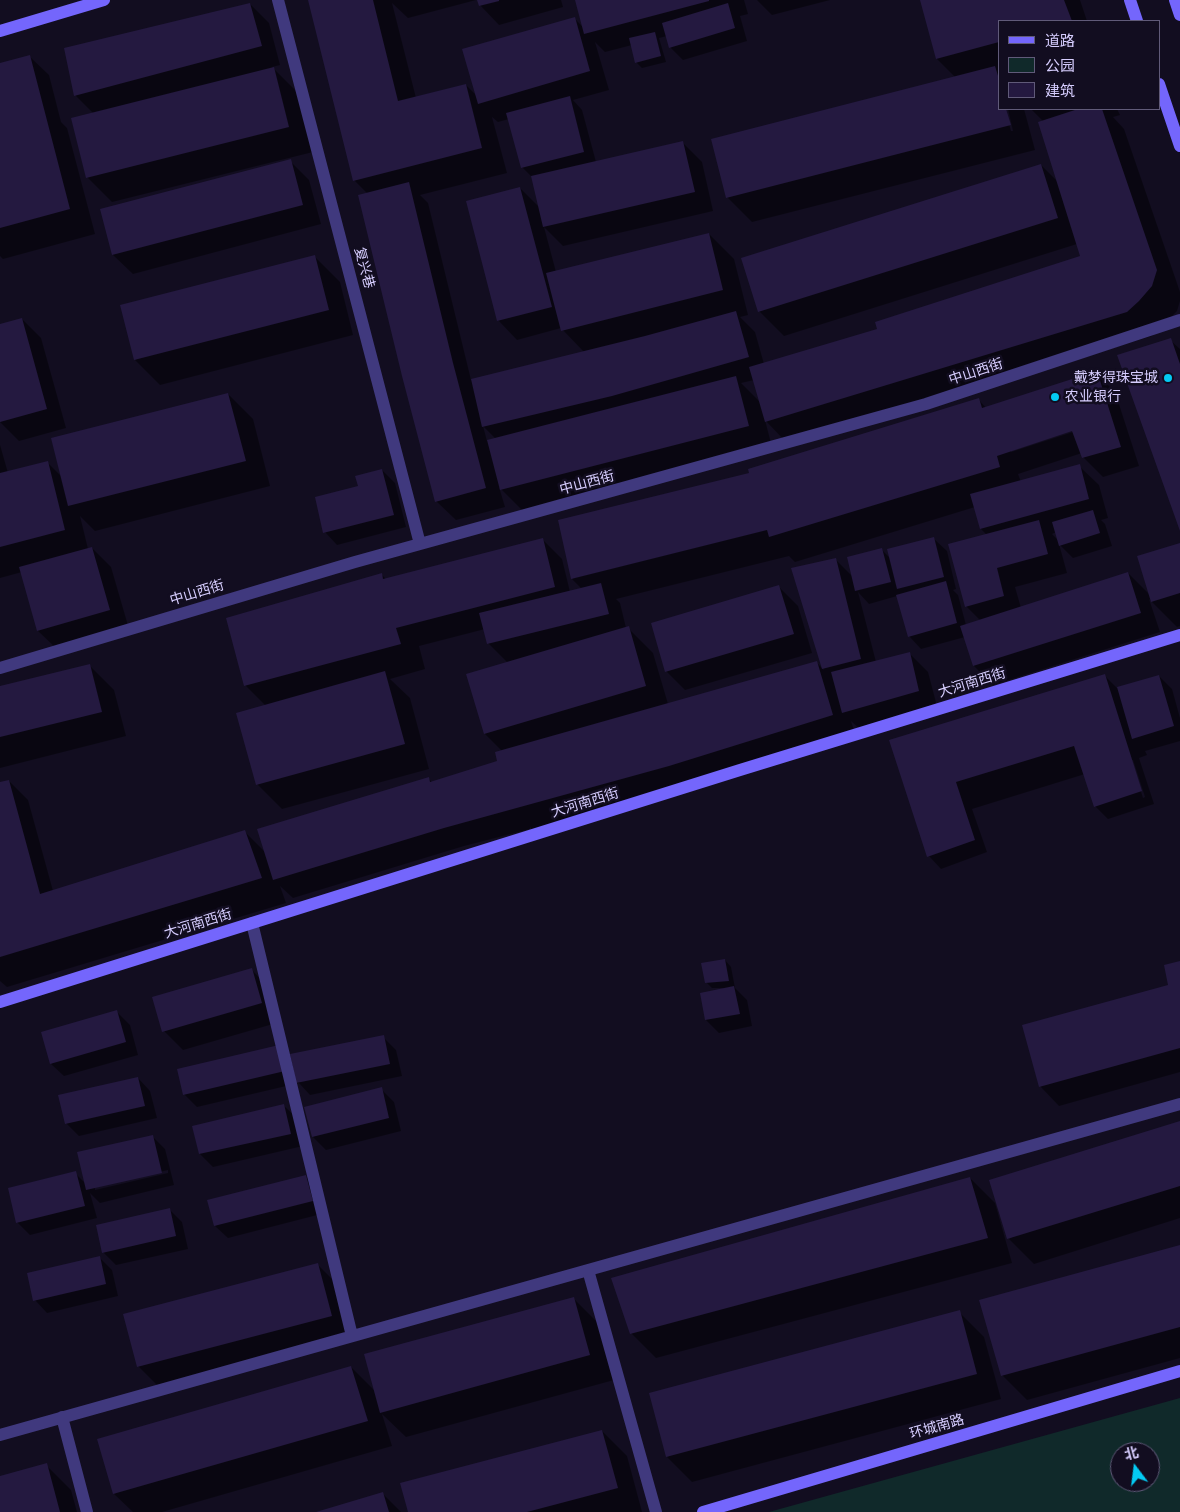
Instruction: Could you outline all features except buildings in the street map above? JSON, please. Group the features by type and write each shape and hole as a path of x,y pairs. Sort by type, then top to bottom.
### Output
{"street":[{"path":"0,31 104,0"},
{"name":"复兴巷","path":"278,0 420,544"},
{"path":"1130,0 1137,20"},
{"path":"1175,0 1180,15"},
{"path":"1160,87 1180,146"},
{"name":"中山西街","path":"0,668 420,544 926,404 1180,320"},
{"name":"大河南西街","path":"0,1002 740,770 1180,636"},
{"path":"252,923 352,1336"},
{"path":"0,1435 1180,1104"},
{"path":"588,1270 656,1512"},
{"name":"环城南路","path":"703,1512 1180,1371"},
{"path":"62,1417 87,1512"}],"green space":[{"path":"1180,1398 1180,1512 769,1512"}],"place":[{"name":"戴梦得珠宝城","path":"1168,378"},
{"name":"农业银行","path":"1055,397"}]}
